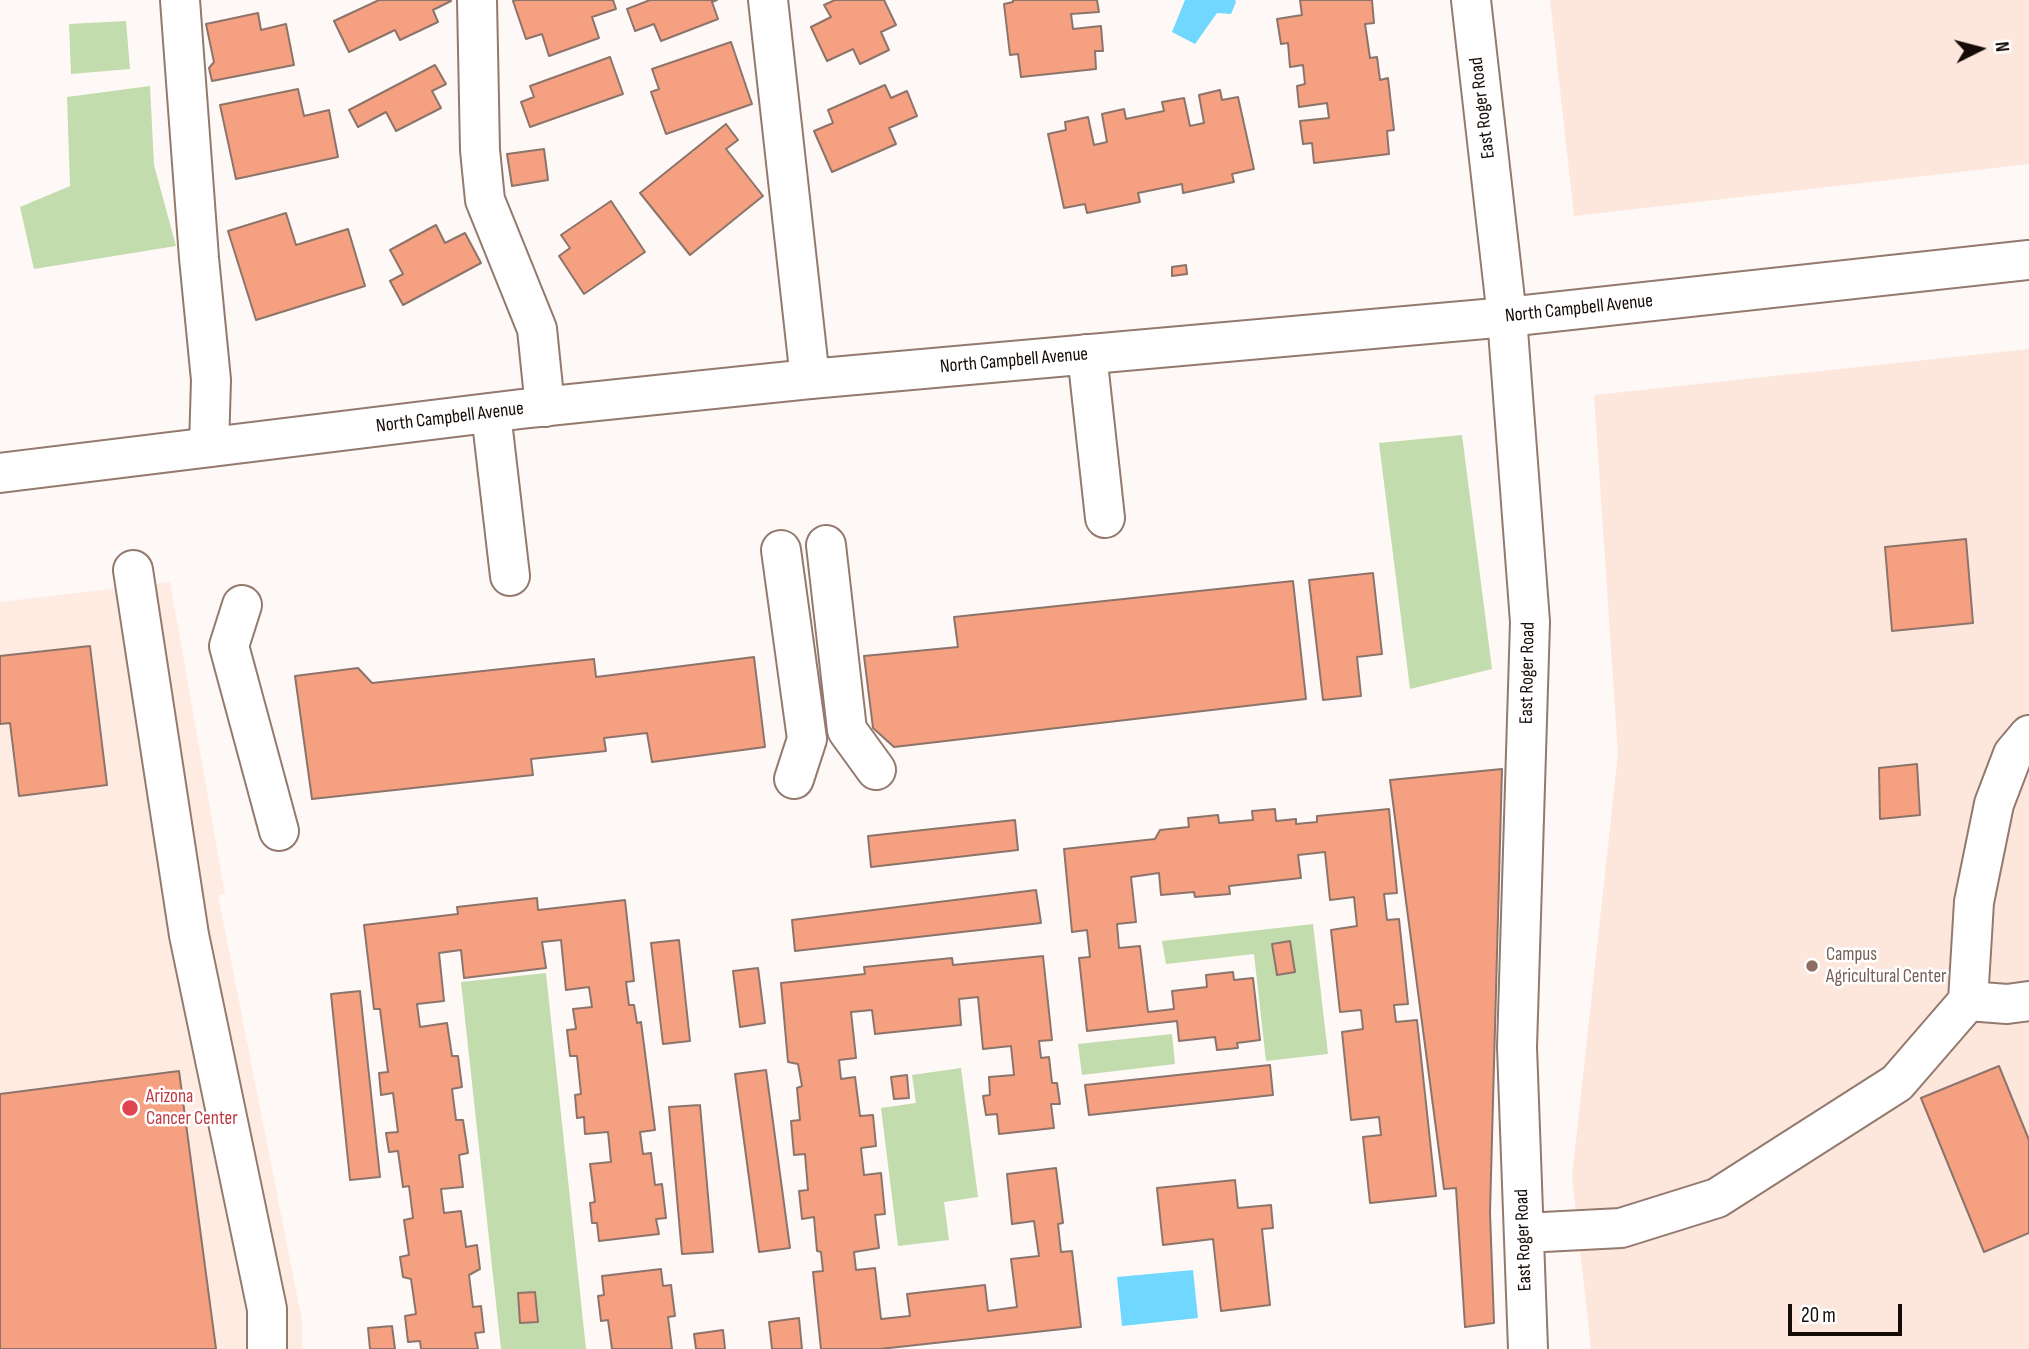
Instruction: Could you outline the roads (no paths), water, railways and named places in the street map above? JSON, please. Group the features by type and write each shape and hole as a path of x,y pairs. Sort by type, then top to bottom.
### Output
{"main road":[{"path":"180,0 211,380 209,447"},
{"path":"477,0 480,150 485,200 537,329 545,407"},
{"path":"768,0 810,379"},
{"name":"East Roger Road","path":"1471,0 1507,317 1530,622 1517,1047 1528,1349"},
{"name":"North Campbell Avenue","path":"0,472 491,413 810,379 1507,317 2029,260"},
{"path":"1087,354 1105,518"},
{"path":"491,413 510,576"},
{"path":"826,545 847,730 876,770"},
{"path":"780,550 807,739 794,779"},
{"path":"133,570 189,936 267,1309 267,1349"},
{"path":"242,605 229,646 279,831"},
{"path":"1524,1233 1622,1228 1717,1198 1897,1083 1968,1001 1974,902 1994,804 2012,754 2029,735"},
{"path":"1968,1001 2007,1004 2029,1002"}],"water":[{"path":"1185,0 1236,2 1231,14 1217,13 1195,44 1172,32"},
{"path":"1193,1270 1198,1318 1122,1326 1117,1277"}],"place":[{"name":"Campus Agricultural Center","path":"1812,966"},
{"name":"Arizona Cancer Center","path":"130,1108"}]}
